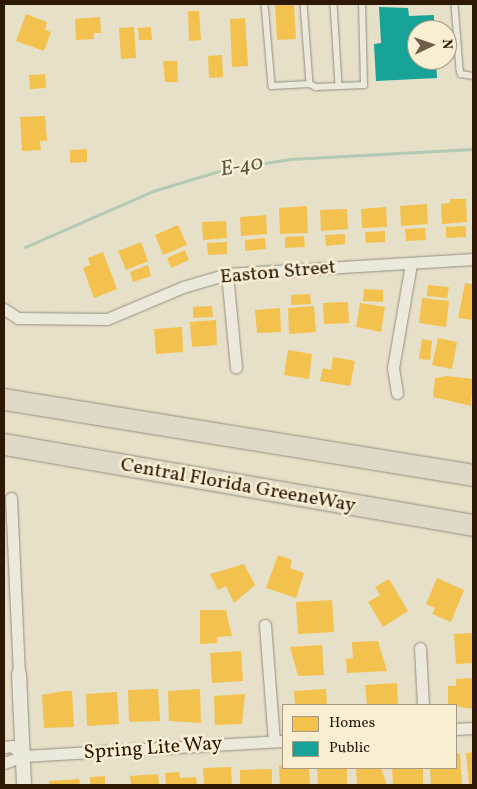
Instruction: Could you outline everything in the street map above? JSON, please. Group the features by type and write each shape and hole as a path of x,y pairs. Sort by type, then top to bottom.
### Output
{"highway":[{"path":"4,399 473,474"},
{"name":"Central Florida GreeneWay","path":"4,444 473,525"}],"street":[{"name":"Easton Street","path":"4,309 18,318 107,319 227,274 473,259"},
{"path":"397,393 393,368 411,264"},
{"path":"227,274 236,368"},
{"path":"10,498 24,785"},
{"path":"265,625 278,741"},
{"path":"420,648 423,704"},
{"path":"457,729 473,728"},
{"name":"Spring Lite Way","path":"22,756 278,741"},
{"path":"4,747 12,746 22,756"},
{"path":"4,763 22,756"}],"lane":[{"path":"265,4 272,86 364,84 366,78 362,4"},
{"path":"304,4 310,84"},
{"path":"334,4 339,86"},
{"path":"455,4 460,69 473,76"}],"building: Homes":[{"path":"275,4 294,4 296,39 277,40"},
{"path":"188,11 199,11 201,40 189,41"},
{"path":"26,14 47,22 45,30 51,32 44,51 16,41"},
{"path":"100,17 101,33 94,33 94,39 76,40 75,19"},
{"path":"245,18 248,66 232,67 230,19"},
{"path":"134,27 136,58 121,59 119,28"},
{"path":"151,27 152,40 139,40 138,28"},
{"path":"222,55 223,77 209,78 208,56"},
{"path":"163,61 177,61 178,82 165,82"},
{"path":"45,74 46,88 30,89 29,75"},
{"path":"45,116 47,141 40,141 41,150 22,151 20,117"},
{"path":"87,149 87,162 70,163 70,150"},
{"path":"450,199 466,199 467,222 442,224 441,204 450,203"},
{"path":"427,204 428,224 401,226 400,206"},
{"path":"307,206 308,233 280,234 279,208"},
{"path":"386,207 387,227 362,228 361,209"},
{"path":"347,209 348,229 321,231 320,210"},
{"path":"266,215 267,234 241,236 240,217"},
{"path":"226,221 227,238 203,240 202,222"},
{"path":"178,225 187,245 163,255 155,235"},
{"path":"466,226 466,237 446,238 446,227"},
{"path":"425,228 426,240 406,241 405,229"},
{"path":"385,231 385,242 366,243 365,232"},
{"path":"345,234 345,244 326,246 325,235"},
{"path":"304,236 305,247 285,248 285,237"},
{"path":"265,238 266,249 245,251 245,240"},
{"path":"141,242 148,261 126,270 118,251"},
{"path":"227,242 227,254 208,255 207,243"},
{"path":"185,250 189,260 171,268 167,258"},
{"path":"103,252 117,289 94,298 83,268 90,265 88,258"},
{"path":"148,265 151,276 133,282 130,272"},
{"path":"465,283 473,284 473,320 458,318"},
{"path":"428,285 449,287 447,298 427,296"},
{"path":"364,289 383,290 383,302 363,301"},
{"path":"310,294 311,304 291,305 291,295"},
{"path":"422,298 449,301 446,327 419,323"},
{"path":"348,302 349,323 324,324 323,303"},
{"path":"360,303 385,307 381,332 356,327"},
{"path":"212,306 213,317 193,318 193,307"},
{"path":"314,306 316,332 289,334 288,308"},
{"path":"280,308 281,332 257,333 255,310"},
{"path":"216,320 217,345 192,347 190,322"},
{"path":"182,327 183,352 156,354 154,329"},
{"path":"438,338 457,342 452,369 432,365"},
{"path":"422,339 432,341 430,360 419,359"},
{"path":"288,350 312,354 309,379 284,375"},
{"path":"333,357 355,361 350,386 320,381 323,368 331,370"},
{"path":"447,376 473,379 471,406 433,397 435,378"},
{"path":"278,555 292,560 290,568 304,573 296,598 266,588"},
{"path":"244,564 255,585 234,603 226,586 218,590 210,574"},
{"path":"437,578 464,590 451,622 432,614 435,608 426,604"},
{"path":"389,579 408,611 383,627 368,602 380,595 375,587"},
{"path":"332,600 334,632 298,634 296,602"},
{"path":"200,610 226,610 232,636 217,637 217,643 200,644"},
{"path":"473,633 473,663 456,664 454,634"},
{"path":"378,641 387,671 347,673 346,659 353,658 352,642"},
{"path":"322,645 324,675 298,676 290,647"},
{"path":"241,651 243,681 212,683 210,653"},
{"path":"473,678 473,709 457,706 457,704 448,704 448,686 456,686 456,679"},
{"path":"397,683 398,704 367,704 365,685"},
{"path":"158,689 160,721 129,722 128,690"},
{"path":"200,689 201,723 169,721 168,691"},
{"path":"326,689 327,704 295,704 294,691"},
{"path":"72,691 74,727 44,728 42,695"},
{"path":"117,692 119,724 87,726 86,694"},
{"path":"245,694 242,724 215,725 214,696"},
{"path":"473,752 473,785 469,785 466,753"},
{"path":"460,753 462,785 431,785 430,769 457,769 457,754"},
{"path":"282,765 282,769 309,769 310,785 280,785 279,766"},
{"path":"231,767 232,785 204,785 203,768"},
{"path":"272,769 272,785 240,785 240,770"},
{"path":"317,769 347,769 347,785 318,785"},
{"path":"356,769 381,769 387,785 357,785"},
{"path":"392,769 423,769 423,785 393,785"},
{"path":"179,772 180,778 196,777 197,785 166,785 165,773"},
{"path":"158,774 159,785 131,785 130,776"},
{"path":"105,776 105,784 118,785 90,785 90,777"},
{"path":"79,779 80,785 49,785 49,781"}],"building: Public":[{"path":"379,7 408,8 409,16 434,15 434,20 407,20 407,70 437,70 437,78 376,81 374,44 381,43"}],"waterway":[{"name":"E-40","path":"25,247 153,191 222,170 290,159 473,149"}]}
